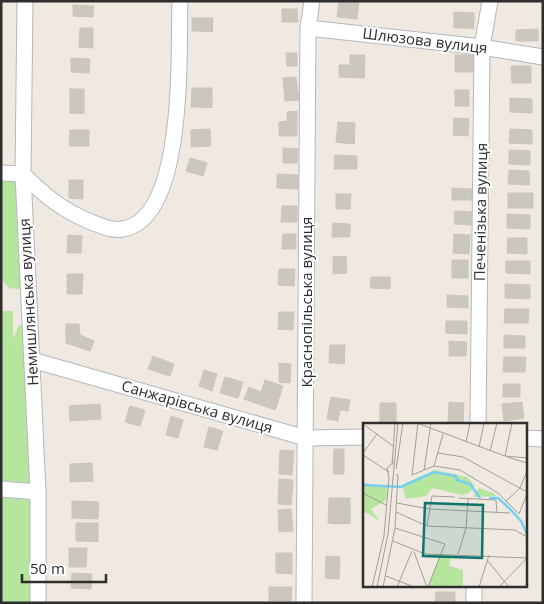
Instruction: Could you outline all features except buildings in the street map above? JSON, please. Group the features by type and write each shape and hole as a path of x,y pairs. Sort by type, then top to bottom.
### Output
{"street":[{"name":"Немишлянська вулиця","path":"25,1 23,174 38,492 38,603"},
{"path":"1,173 23,174 50,201 76,216 110,229 124,229 136,224 148,214 160,193 174,145 180,1"},
{"name":"Краснопільська вулиця","path":"304,603 308,28 312,1"},
{"name":"Печенізька вулиця","path":"478,423 482,47 490,1"},
{"name":"Шлюзова вулиця","path":"308,28 482,47 543,57"},
{"name":"Санжарівська вулиця","path":"32,360 306,438 363,437"},
{"path":"526,438 543,439"},
{"path":"1,489 38,492"},
{"path":"474,586 474,603"}],"green space":[{"path":"1,173 23,174 28,282 19,289 9,288 3,281 1,273"},
{"path":"1,311 13,311 13,339 19,325 24,324 38,603 1,603"}]}
